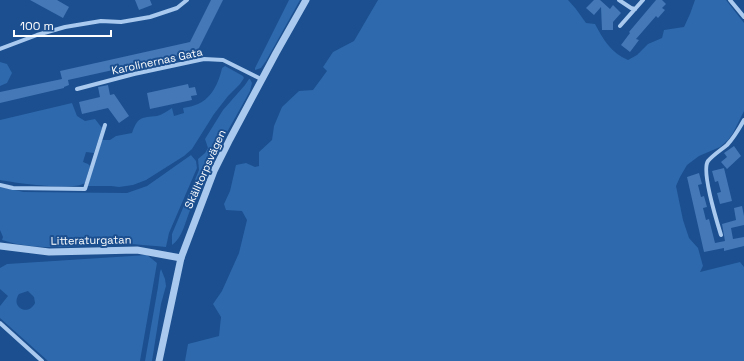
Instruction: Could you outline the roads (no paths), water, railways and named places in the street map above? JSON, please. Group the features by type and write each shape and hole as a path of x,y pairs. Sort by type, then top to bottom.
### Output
{"street":[{"path":"0,49 37,35 64,27 101,21 121,22 150,16 177,8 187,0"},
{"name":"Skälltorpsvägen","path":"159,361 181,258 214,171 261,79 306,0"},
{"path":"619,0 635,9"},
{"path":"620,26 643,0"},
{"path":"730,0 744,17"},
{"name":"Karolinernas Gata","path":"77,89 134,74 204,59 223,60 261,79"},
{"path":"721,235 713,208 706,166 712,158 733,139 744,120"},
{"path":"0,185 13,188 85,189 105,125"},
{"path":"738,130 744,133"},
{"name":"Litteraturgatan","path":"0,246 49,252 138,250 181,258"},
{"path":"0,323 42,361"}]}
